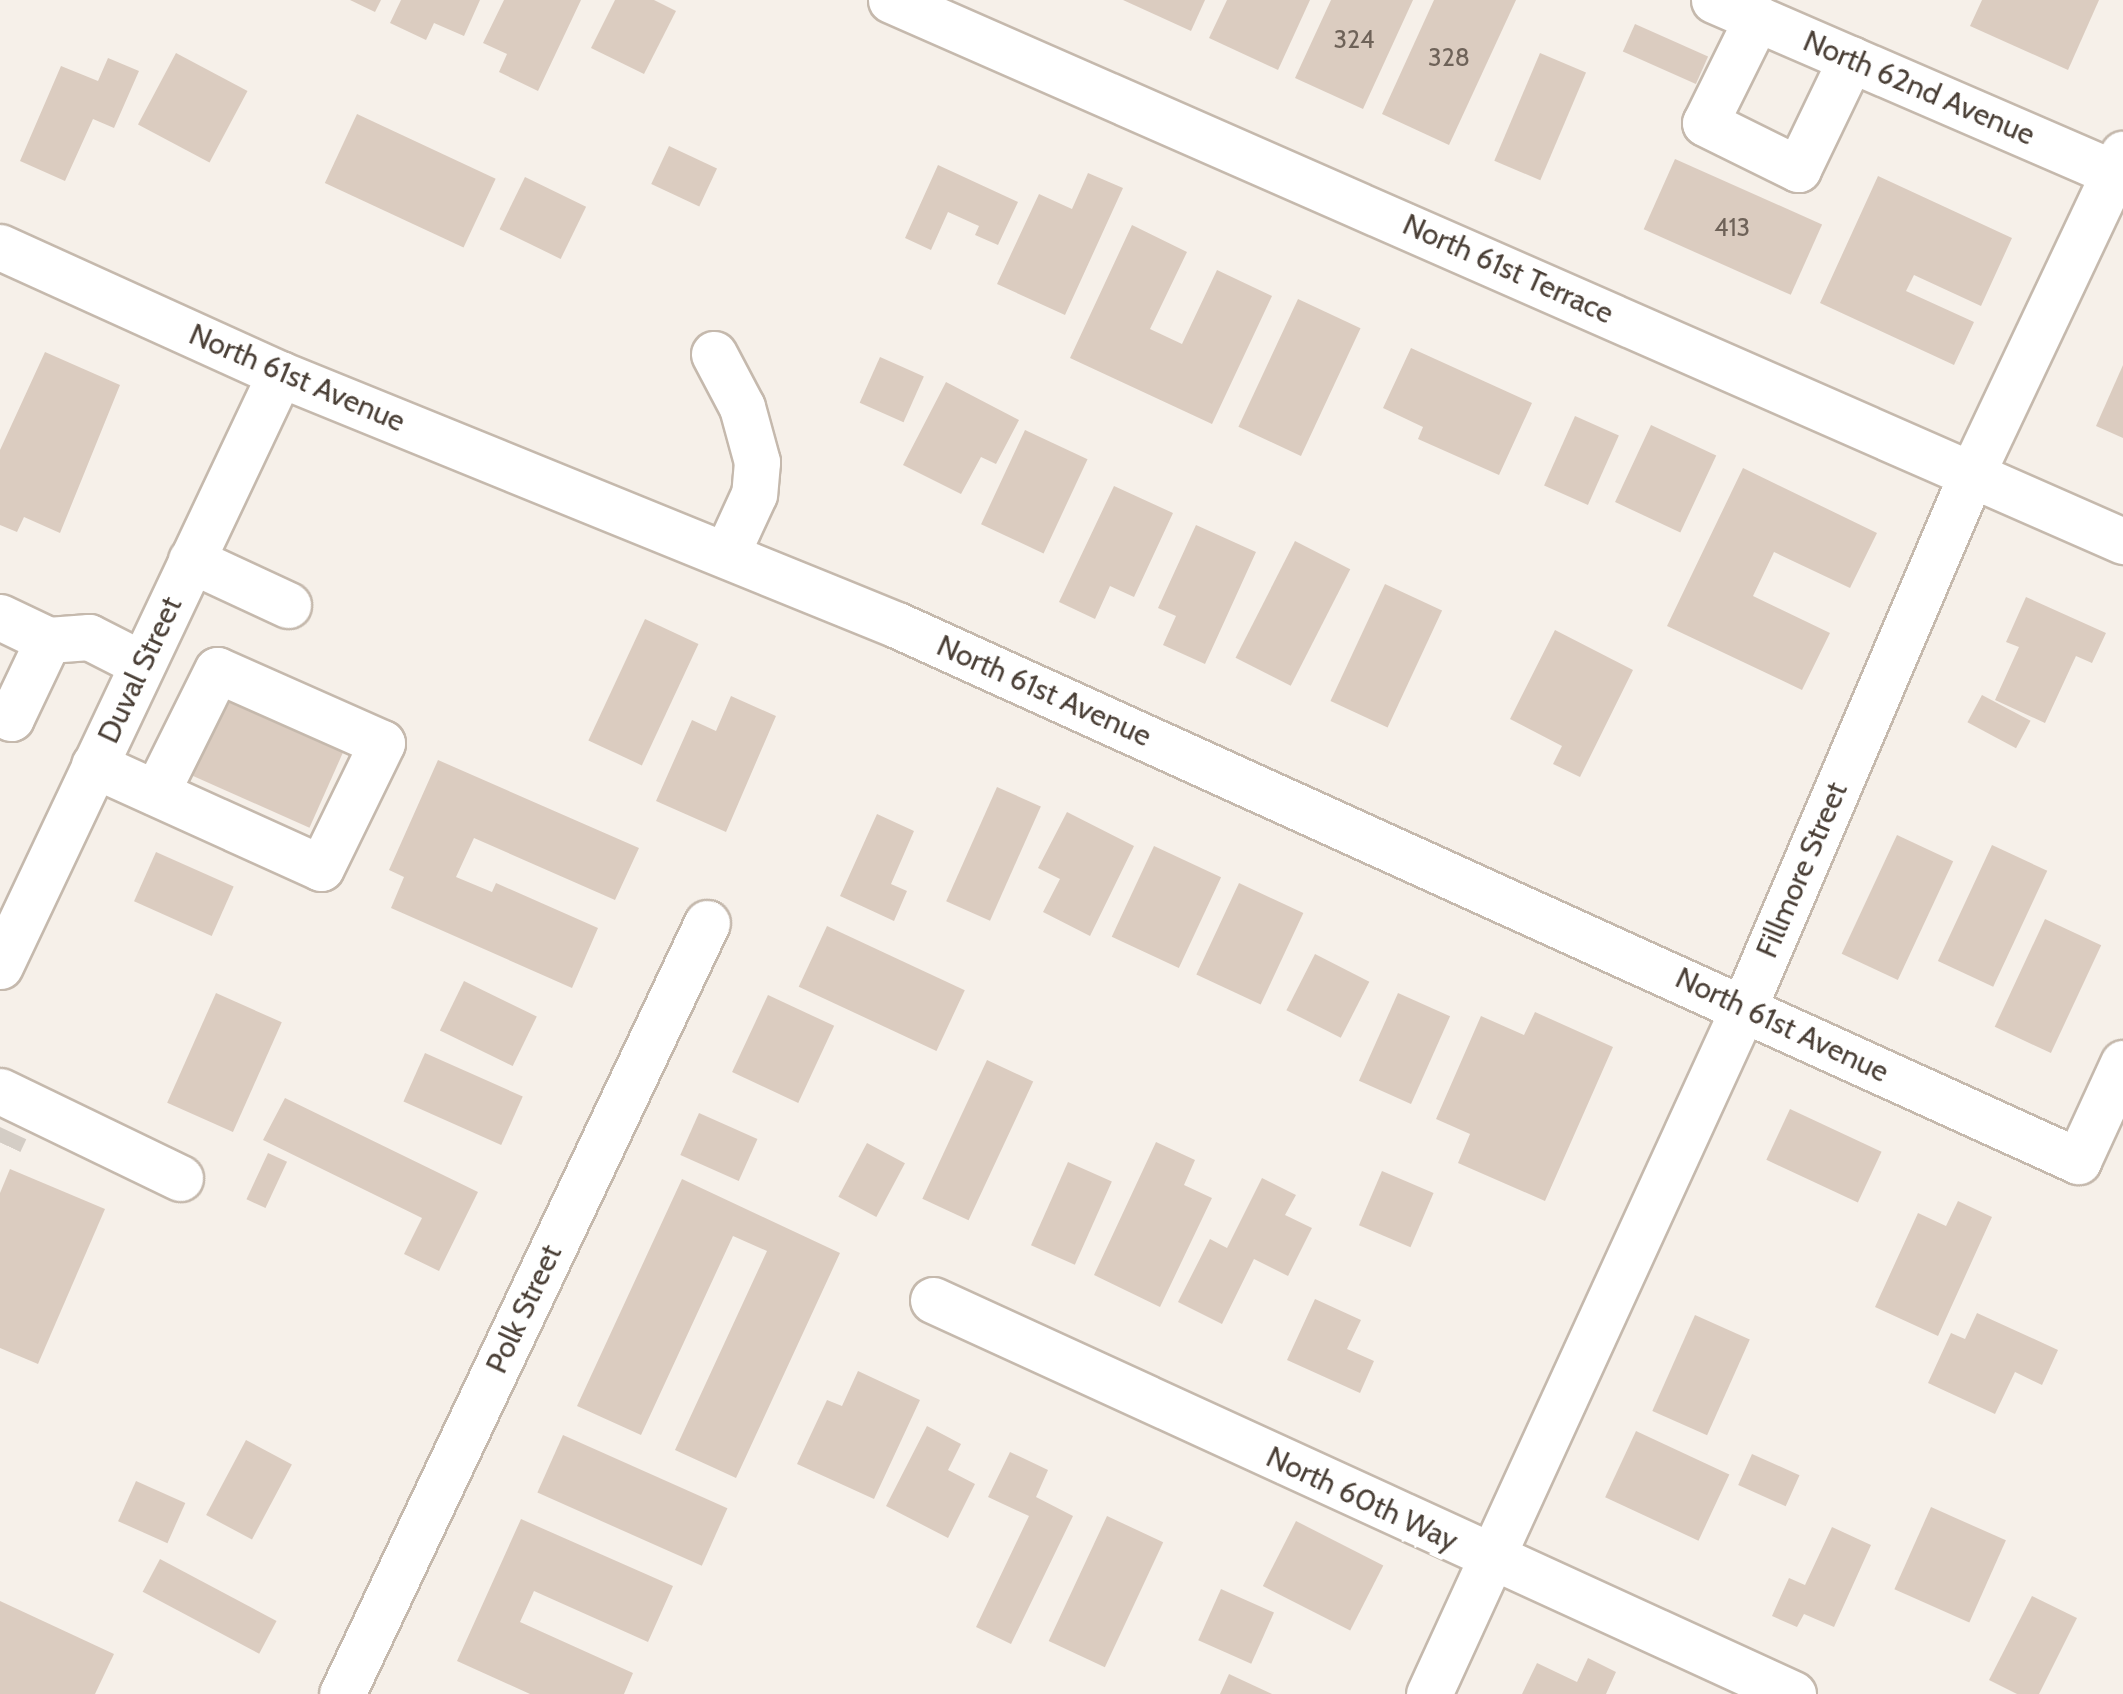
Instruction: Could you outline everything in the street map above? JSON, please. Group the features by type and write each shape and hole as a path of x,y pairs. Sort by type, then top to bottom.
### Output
{"street":[{"name":"North 61st Terrace","path":"892,0 2123,541"},
{"name":"North 62nd Avenue","path":"1714,0 2120,168"},
{"path":"1757,18 1705,124 1798,169 1851,59"},
{"name":"Fillmore Street","path":"1429,1694 1744,1007 1973,472 2120,168"},
{"name":"North 61st Avenue","path":"0,247 280,374 915,632 2078,1161 2123,1062"},
{"path":"714,354 742,407 757,462 754,494 726,555"},
{"name":"Duval Street","path":"0,966 280,374"},
{"path":"192,560 288,605"},
{"path":"0,617 48,640 89,637 142,664"},
{"path":"0,712 11,718 48,640"},
{"path":"94,766 320,868 382,743 217,670 156,793"},
{"name":"Polk Street","path":"342,1694 707,923"},
{"path":"8,1107 180,1178"},
{"name":"North 60th Way","path":"933,1300 1492,1560 1792,1694"}],"building":[{"path":"350,0 381,0 375,12"},
{"path":"401,0 480,0 464,36 434,23 426,40 390,23"},
{"path":"504,0 581,0 538,91 499,72 507,54 483,43"},
{"path":"615,0 654,0 676,11 644,74 591,48"},
{"path":"1123,0 1205,0 1191,31"},
{"path":"1227,0 1310,0 1278,70 1209,38"},
{"path":"1331,0 1413,0 1363,109 1295,78"},
{"path":"1434,0 1516,0 1449,145 1382,114"},
{"path":"1982,0 2099,0 2068,70 1970,26"},
{"path":"1635,24 1708,57 1696,84 1623,51"},
{"path":"176,53 248,91 209,163 138,125"},
{"path":"1540,53 1586,73 1540,180 1494,161"},
{"path":"108,58 139,71 114,128 93,119 65,181 20,161 61,66 98,81"},
{"path":"357,114 496,179 464,248 325,183"},
{"path":"669,146 717,168 699,206 651,184"},
{"path":"1675,159 1822,224 1791,295 1644,229"},
{"path":"938,165 1018,202 998,245 975,235 979,226 948,212 931,250 905,238"},
{"path":"1088,173 1123,188 1065,315 997,284 1039,194 1072,209"},
{"path":"1878,176 2012,238 1981,306 1914,275 1906,291 1974,322 1954,365 1820,303"},
{"path":"525,177 586,207 561,259 500,229"},
{"path":"1132,225 1187,252 1150,329 1182,344 1217,270 1272,296 1212,424 1070,358"},
{"path":"1298,299 1361,328 1301,456 1238,427"},
{"path":"1411,348 1532,403 1499,475 1418,439 1423,427 1383,408"},
{"path":"45,352 120,385 60,533 24,517 17,532 0,525 0,450"},
{"path":"880,357 924,377 904,422 860,403"},
{"path":"2123,365 2123,438 2096,426"},
{"path":"946,382 1019,420 996,464 981,457 961,494 903,465"},
{"path":"1575,416 1619,436 1588,505 1544,485"},
{"path":"1651,425 1716,455 1680,532 1615,502"},
{"path":"1025,430 1088,459 1044,553 981,524"},
{"path":"1743,468 1877,533 1850,588 1774,552 1753,596 1830,633 1802,690 1667,626"},
{"path":"1114,486 1173,513 1134,597 1110,586 1095,619 1059,602"},
{"path":"1196,525 1256,552 1205,664 1163,645 1176,616 1158,608"},
{"path":"1295,541 1350,569 1291,686 1236,658"},
{"path":"1385,584 1442,611 1388,728 1330,701"},
{"path":"2026,597 2106,633 2092,663 2076,656 2045,723 1995,700 2019,647 2006,642"},
{"path":"645,619 698,644 642,765 588,740"},
{"path":"1555,630 1633,670 1580,777 1553,764 1562,746 1510,719"},
{"path":"213,683 347,743 309,828 175,768"},
{"path":"1982,695 2031,721 2016,748 1967,722"},
{"path":"731,696 776,716 726,832 656,801 692,720 716,731"},
{"path":"438,760 639,848 615,900 474,838 456,877 492,892 496,883 598,928 572,988 391,908 404,877 389,870"},
{"path":"997,787 1041,807 990,921 946,901"},
{"path":"1067,812 1134,846 1090,936 1043,912 1060,879 1038,868"},
{"path":"877,814 914,831 891,884 907,891 894,921 840,896"},
{"path":"1897,835 1953,861 1898,980 1842,954"},
{"path":"1992,845 2047,871 1993,987 1938,961"},
{"path":"1154,846 1221,877 1179,968 1112,937"},
{"path":"156,852 234,887 212,936 134,901"},
{"path":"1239,883 1303,913 1261,1005 1196,975"},
{"path":"2045,919 2101,945 2051,1053 1995,1027"},
{"path":"827,926 965,990 936,1051 799,987"},
{"path":"1315,954 1369,982 1341,1038 1286,1010"},
{"path":"464,981 537,1017 513,1066 440,1030"},
{"path":"216,993 282,1022 233,1132 167,1103"},
{"path":"1398,993 1450,1016 1411,1104 1359,1081"},
{"path":"768,995 834,1026 798,1103 732,1072"},
{"path":"1535,1012 1613,1047 1545,1201 1458,1163 1470,1134 1436,1119 1481,1016 1524,1035"},
{"path":"425,1053 523,1097 501,1145 403,1101"},
{"path":"987,1060 1033,1082 969,1220 922,1199"},
{"path":"285,1098 478,1192 439,1271 404,1254 422,1218 263,1140"},
{"path":"1790,1109 1882,1152 1858,1202 1766,1160"},
{"path":"699,1113 757,1139 739,1181 680,1155"},
{"path":"1156,1142 1195,1160 1184,1185 1212,1198 1160,1307 1094,1275"},
{"path":"867,1143 905,1163 876,1217 838,1197"},
{"path":"268,1153 287,1162 265,1208 246,1199"},
{"path":"1068,1162 1112,1182 1075,1265 1031,1245"},
{"path":"10,1169 105,1209 38,1364 0,1348 0,1193"},
{"path":"1382,1171 1434,1193 1410,1247 1359,1225"},
{"path":"1262,1178 1296,1195 1285,1215 1312,1228 1288,1276 1254,1259 1222,1324 1178,1302 1210,1239 1227,1248"},
{"path":"682,1179 840,1253 736,1478 675,1450 767,1251 733,1236 641,1435 577,1406"},
{"path":"1958,1201 1992,1217 1938,1336 1875,1307 1918,1213 1946,1226"},
{"path":"1315,1299 1361,1320 1347,1349 1374,1361 1360,1393 1287,1360"},
{"path":"1977,1313 2058,1350 2042,1385 2015,1372 1995,1414 1928,1383 1951,1333 1965,1339"},
{"path":"1695,1315 1750,1339 1707,1435 1652,1411"},
{"path":"858,1371 920,1400 874,1499 797,1464 827,1400 842,1406"},
{"path":"927,1426 961,1444 948,1470 975,1484 948,1538 886,1506"},
{"path":"1636,1431 1729,1475 1698,1541 1605,1497"},
{"path":"563,1435 727,1508 702,1566 537,1493"},
{"path":"246,1440 292,1464 252,1539 206,1515"},
{"path":"1010,1452 1048,1470 1036,1497 1073,1516 1011,1644 976,1627 1029,1516 988,1497"},
{"path":"1752,1454 1800,1475 1786,1506 1738,1485"},
{"path":"136,1481 185,1503 167,1543 118,1521"},
{"path":"1931,1507 2006,1540 1969,1623 1894,1589"},
{"path":"1107,1516 1163,1542 1105,1667 1049,1641"},
{"path":"521,1519 673,1586 648,1642 534,1591 520,1622 633,1673 624,1694 530,1694 457,1661"},
{"path":"1296,1521 1383,1565 1350,1631 1263,1586"},
{"path":"1832,1527 1871,1545 1834,1627 1804,1614 1797,1627 1772,1616 1789,1578 1805,1585"},
{"path":"160,1559 277,1621 259,1654 143,1592"},
{"path":"1221,1589 1274,1613 1251,1664 1198,1640"},
{"path":"2032,1596 2077,1618 2039,1694 2017,1694 1989,1680"},
{"path":"0,1601 114,1654 95,1694 0,1694"},
{"path":"1588,1658 1616,1672 1606,1694 1522,1694 1537,1663 1577,1682"},
{"path":"1229,1674 1272,1694 1220,1694"}],"tunnel":[{"path":"0,1142 6,1129"}]}
